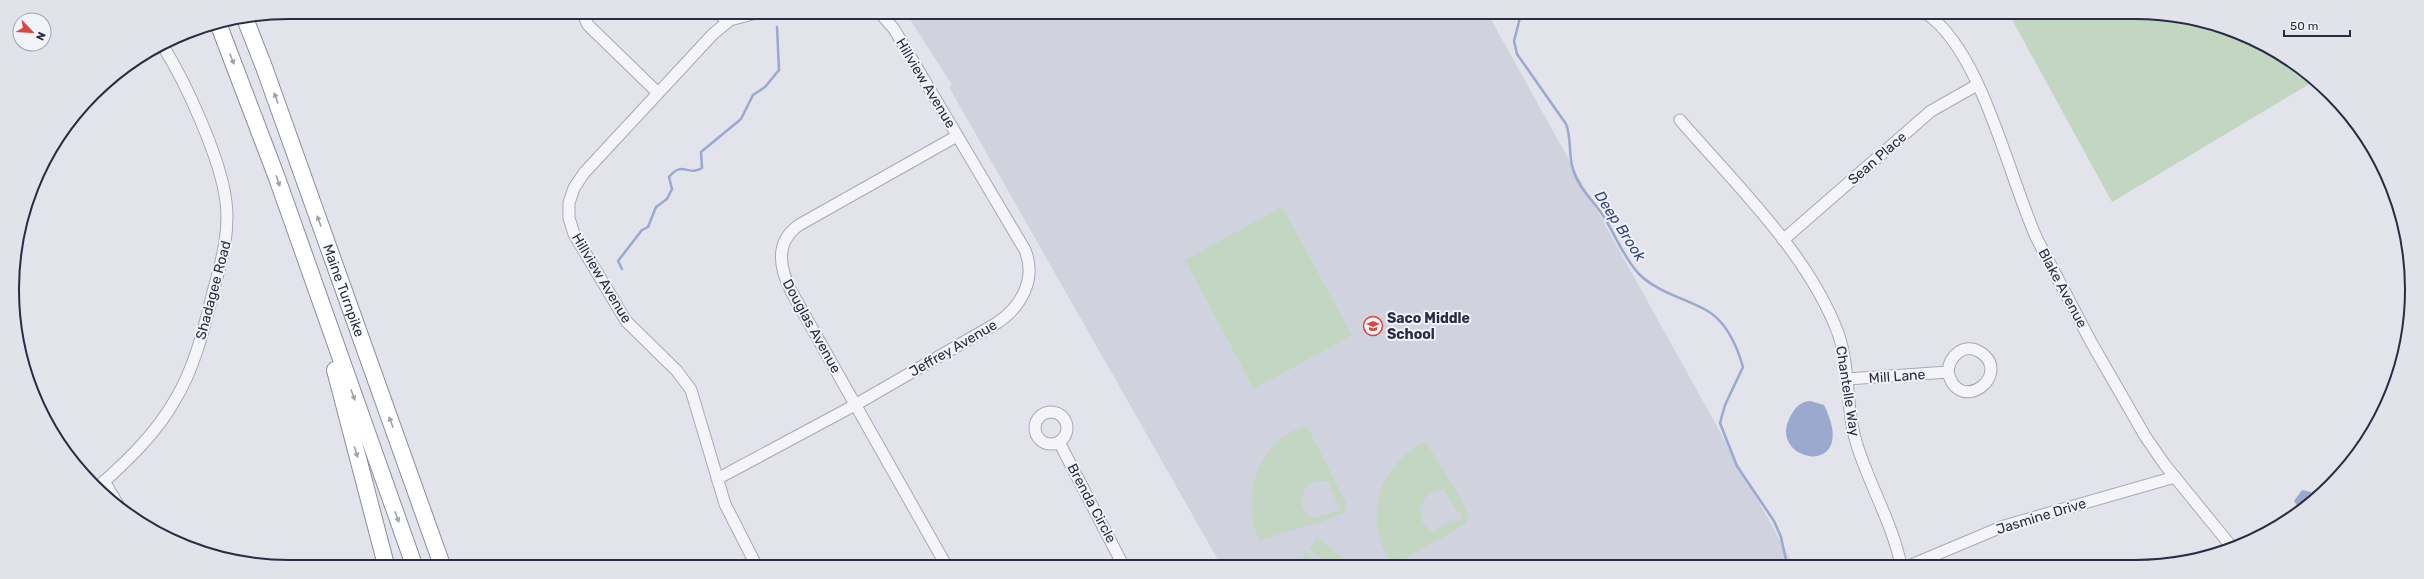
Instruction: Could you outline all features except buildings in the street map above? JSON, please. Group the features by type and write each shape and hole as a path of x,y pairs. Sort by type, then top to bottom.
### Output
{"highway":[{"name":"Maine Turnpike","path":"246,22 264,67 440,560"},
{"name":"Maine Turnpike","path":"220,28 272,164 412,560"},
{"path":"317,292 348,424 366,486 385,560"},
{"path":"401,451 451,560"}],"street":[{"path":"585,19 588,25 658,92"},
{"name":"Hillview Avenue","path":"732,19 727,21 658,92 581,177 571,196 569,218 582,250 626,320 677,371 691,390 725,504 753,560"},
{"name":"Hillview Avenue","path":"885,19 894,29 957,136"},
{"name":"Blake Avenue","path":"1933,19 1944,29 1965,61 1988,108 2027,218 2050,265 2138,426 2154,451 2229,543"},
{"name":"Shadagee Road","path":"101,484 156,428 181,389 202,332 227,236 227,203 222,179 181,77 165,49"},
{"name":"Sean Place","path":"1783,240 1931,111 1977,85"},
{"name":"Chantelle Way","path":"1680,120 1783,240 1807,271 1826,305 1842,346 1852,429 1858,449 1894,536 1900,560"},
{"name":"Jeffrey Avenue","path":"717,479 855,405 997,323 1016,307 1026,289 1029,269 1025,250 957,136"},
{"name":"Douglas Avenue","path":"943,560 786,281 780,262 782,246 789,233 799,224 957,136"},
{"name":"Mill Lane","path":"1847,380 1948,372"},
{"name":"Brenda Circle","path":"1059,442 1120,560"},
{"name":"Jasmine Drive","path":"1923,560 2004,526 2176,477"}],"shaded area":[{"name":"Saco Middle School","path":"910,19 1491,19 1791,560 1218,560 949,87 952,85"}],"green space":[{"path":"2012,19 2134,19 2170,21 2187,24 2221,33 2254,47 2270,55 2310,84 2112,202"},
{"path":"1282,207 1352,335 1254,389 1185,260"},
{"path":"1307,426 1346,503 1345,512 1321,522 1259,540 1251,505 1257,471 1265,456 1276,443 1290,433","holes":["1317,481 1328,481 1337,503 1341,506 1339,511 1313,518 1304,509 1302,504 1303,493 1306,488"]},
{"path":"1425,441 1459,495 1468,515 1466,523 1402,560 1390,560 1383,548 1378,530 1377,512 1379,496 1386,480 1396,465 1409,452","holes":["1443,489 1456,510 1461,513 1462,518 1458,521 1453,520 1432,532 1422,522 1420,507 1427,495"]},
{"path":"1317,538 1342,557 1340,560 1323,560 1309,549"},
{"path":"1306,552 1316,560 1302,560"}],"water":[{"path":"1810,401 1824,405 1832,429 1831,445 1823,454 1812,456 1800,453 1790,445 1786,433 1790,417 1796,408 1800,404"},
{"path":"2302,490 2311,492 2311,494 2297,505 2294,501"}],"waterway":[{"name":"Deep Brook","path":"1520,19 1514,41 1517,54 1566,124 1575,176 1582,188 1604,217 1628,261 1639,274 1654,286 1698,306 1713,315 1725,327 1738,351 1743,367 1725,405 1720,423 1737,466 1774,521 1781,537 1786,560"},
{"path":"622,269 618,261 642,230 648,227 656,207 667,199 672,189 669,177 678,170 682,169 693,171 702,168 701,152 741,119 753,95 765,87 779,70 777,27"}],"place":[{"name":"Saco Middle School","path":"1373,326"}]}
